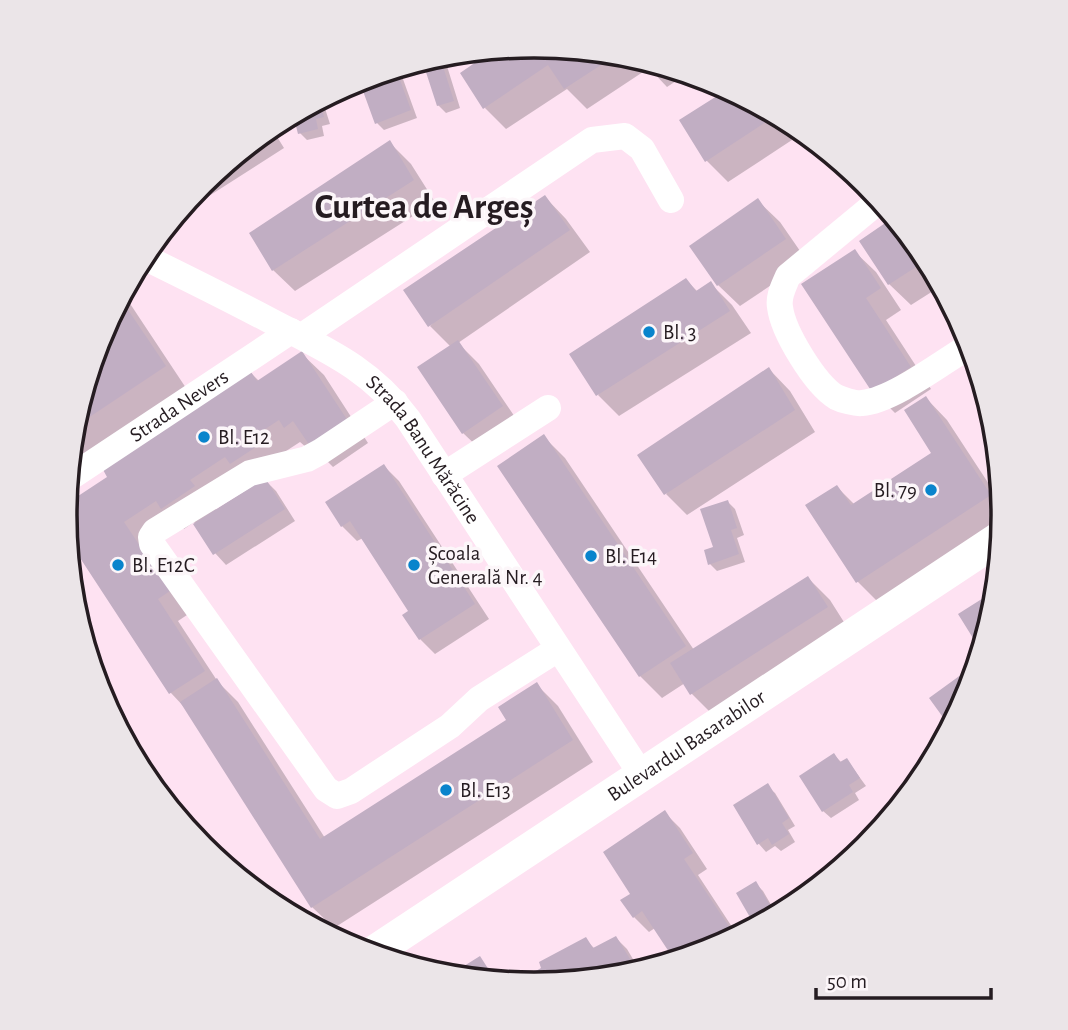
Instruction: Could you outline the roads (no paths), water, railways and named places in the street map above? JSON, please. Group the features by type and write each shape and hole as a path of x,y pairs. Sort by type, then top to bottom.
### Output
{"main road":[{"name":"Bulevardul Basarabilor","path":"383,946 990,544"}],"street":[{"name":"Strada Nevers","path":"79,472 592,140 625,136 642,149 671,200"},
{"path":"871,207 788,276 781,292 779,306 786,331 819,381 837,398 860,404 886,396 960,351"},
{"name":"Strada Banu Mărăcine","path":"153,262 358,368 395,402 641,774"},
{"path":"395,402 307,459 250,473 155,531 151,537 152,544 326,789 337,796 351,791 450,726 480,699 558,649"},
{"path":"444,475 548,408"}],"place":[{"name":"Bl. 3","path":"649,332"},
{"name":"Bl. E12","path":"204,437"},
{"name":"Bl. 79","path":"931,490"},
{"name":"Bl. E14","path":"591,556"},
{"name":"Bl. E12C","path":"118,565"},
{"name":"Școala Generală Nr. 4","path":"414,565"},
{"name":"Bl. E13","path":"446,790"}],"district":[{"name":"Curtea de Argeș","path":"424,207"}]}
